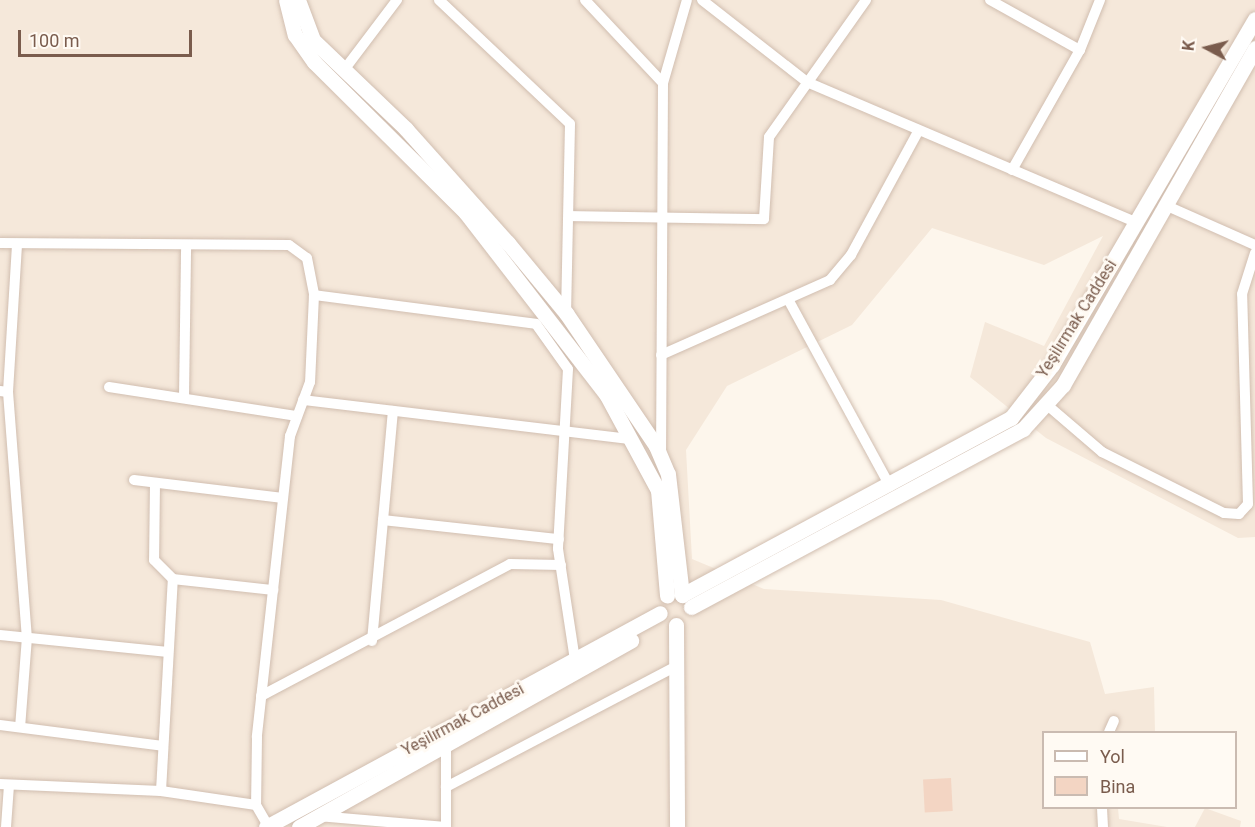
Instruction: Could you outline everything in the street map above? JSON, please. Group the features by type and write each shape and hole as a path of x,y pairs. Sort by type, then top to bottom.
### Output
{"main road":[{"path":"286,0 295,35 314,62 466,213 606,394 658,490 685,621 667,620"},
{"path":"298,0 313,40 406,129 566,313 660,457 668,474 680,599 667,620 676,666 677,827"},
{"name":"Yeşilırmak Caddesi","path":"680,599 1011,418 1052,365 1255,19"},
{"name":"Yeşilırmak Caddesi","path":"680,599 1023,429 1063,385 1255,48"},
{"name":"Yeşilırmak Caddesi","path":"267,826 575,660 667,620"},
{"name":"Yeşilırmak Caddesi","path":"299,827 667,620"}],"street":[{"path":"344,70 397,0"},
{"path":"439,0 570,124 570,216 566,313"},
{"path":"585,0 663,83"},
{"path":"660,457 663,83 687,0"},
{"path":"702,0 807,82 1136,222"},
{"path":"570,216 764,219 769,137 866,0"},
{"path":"990,0 1080,50"},
{"path":"1012,170 1080,50 1100,0"},
{"path":"661,355 789,301 830,280 851,255 920,130"},
{"path":"1165,206 1255,245"},
{"path":"0,243 289,245 307,258 314,295 310,382 296,416 283,498 261,696 256,805 267,826"},
{"path":"17,244 4,391 27,637 20,727"},
{"path":"184,397 186,247"},
{"path":"1046,404 1102,452 1224,513 1239,514 1248,504 1242,294 1255,253"},
{"path":"314,295 536,324 567,369 559,539 575,660"},
{"path":"789,301 890,486"},
{"path":"109,387 296,416"},
{"path":"303,400 631,439"},
{"path":"372,641 393,411"},
{"path":"134,480 283,498"},
{"path":"155,483 154,560 173,579 273,590"},
{"path":"383,520 559,539"},
{"path":"261,696 372,641 510,564 561,565"},
{"path":"161,791 173,579"},
{"path":"0,635 168,652"},
{"path":"446,787 676,666"},
{"path":"1109,731 1114,721"},
{"path":"0,725 164,746"},
{"path":"318,816 340,823 446,827 446,744"},
{"path":"6,827 5,785 161,791 256,805"},
{"path":"1102,809 1103,827"}],"shaded area":[{"path":"0,0 1255,0 1255,537 1238,538 1046,438 970,377 985,322 1044,346 1103,236 1044,265 932,228 852,325 727,386 686,450 692,559 764,589 941,600 1090,642 1105,694 1154,687 1155,731 1042,731 1042,809 1118,809 1119,819 1167,827 0,827"},
{"path":"1204,809 1241,821 1240,827 1195,827"}],"building":[{"path":"951,778 953,811 925,812 923,779"}]}
